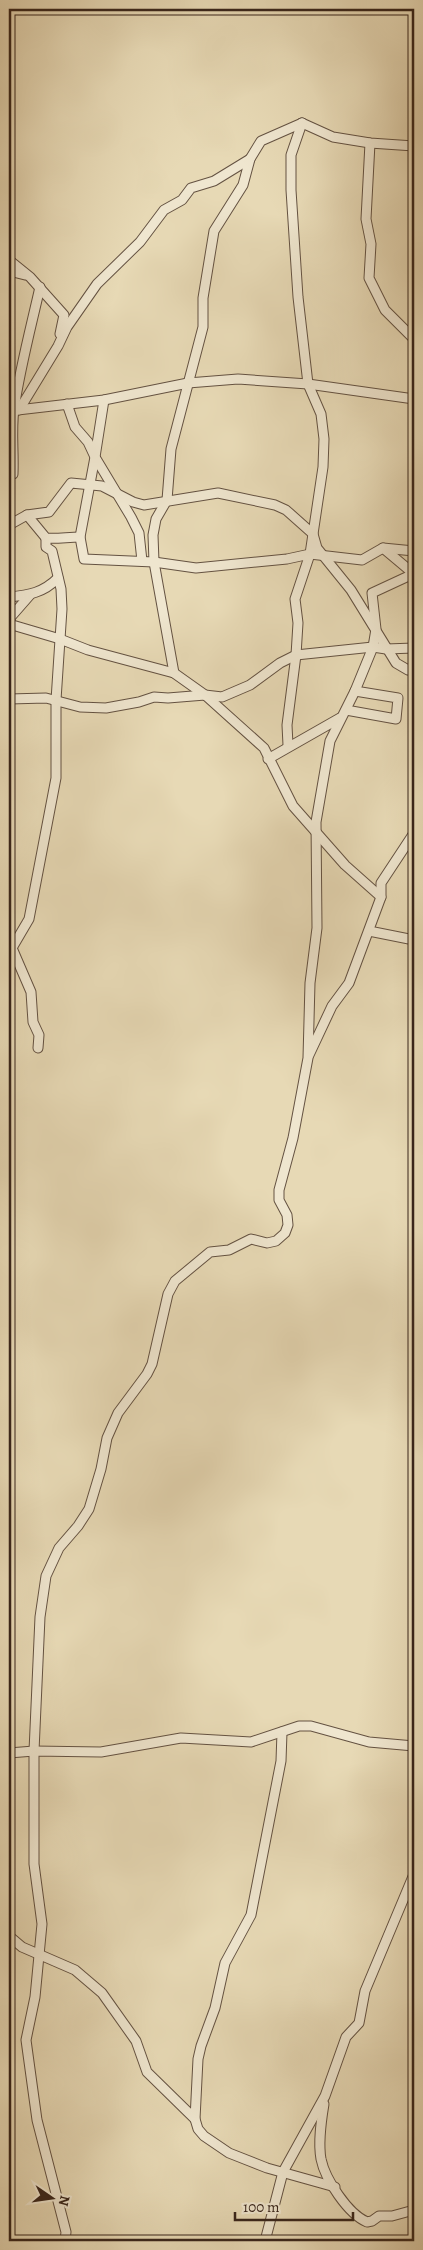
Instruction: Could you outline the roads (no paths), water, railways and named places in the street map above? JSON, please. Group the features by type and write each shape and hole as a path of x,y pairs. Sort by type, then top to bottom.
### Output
{"street":[{"path":"288,746 287,726 298,623 295,599 310,554 323,467 324,439 321,414 308,384 298,297 291,190 292,155 302,123"},
{"path":"174,673 152,544 156,519 167,500 171,449 203,327 202,298 214,231 243,185 250,159 262,141 302,123 333,137 370,143 414,146"},
{"path":"370,143 366,219 371,244 369,278 385,310 413,336"},
{"path":"12,411 58,346 67,327 97,284 140,242 164,210 182,200 192,188 214,181 250,159"},
{"path":"9,260 30,276 64,315 58,346"},
{"path":"9,271 30,276"},
{"path":"9,475 13,474 12,411 40,287"},
{"path":"12,411 104,400 188,384 238,379 308,384 414,399"},
{"path":"104,400 80,537 84,558 154,562 196,568 288,560 310,554 362,560 382,548 414,551"},
{"path":"67,404 75,427 88,442 139,533 142,561"},
{"path":"9,526 27,516 49,512 71,483 102,486 117,495 144,505 218,493 275,505 286,510 313,534 317,548 351,590 396,663 408,670 414,671"},
{"path":"12,948 29,919 56,778 56,700 61,589 52,551 46,547 46,538 27,516"},
{"path":"46,538 80,537"},
{"path":"65,2241 66,2232 37,2120 26,2040 35,1997 42,1924 34,1864 34,1751 40,1617 46,1576 59,1548 78,1526 89,1509 102,1469 107,1438 118,1413 147,1374 152,1364 168,1294 175,1281 210,1252 229,1250 251,1239 267,1243 276,1241 285,1233 288,1225 287,1215 279,1200 279,1190 293,1138 308,1058 310,983 317,928 316,822 327,755 330,741 355,691 373,647 376,630 372,593 414,572 382,548"},
{"path":"9,596 30,595 51,585 58,578"},
{"path":"9,619 30,595"},
{"path":"9,624 60,639 88,650 174,673 205,695 264,748 293,806 345,865 380,897"},
{"path":"9,699 46,698 80,707 106,708 139,702 154,696 168,698 205,695 222,697 250,685 280,663 296,655 373,647 386,649 414,648"},
{"path":"346,710 396,719 398,698 355,691"},
{"path":"268,759 340,718"},
{"path":"308,1058 332,1006 349,983 380,897 381,882 414,833"},
{"path":"9,930 12,948 31,992 33,1022 39,1035 38,1048"},
{"path":"369,931 414,940"},
{"path":"9,1753 34,1751 100,1752 182,1738 251,1742 299,1726 311,1726 369,1742 414,1746"},
{"path":"282,1732 281,1761 251,1915 226,1964 215,2008 198,2059 195,2119 198,2129 204,2136 229,2154 334,2187"},
{"path":"265,2241 283,2172 324,2096 346,2038 359,2023 365,1991 414,1874"},
{"path":"9,1936 22,1947 75,1970 102,1992 136,2041 147,2072 195,2119"},
{"path":"324,2096 320,2145 321,2160 334,2187 350,2210 367,2222 379,2216 392,2216 414,2210"}]}
